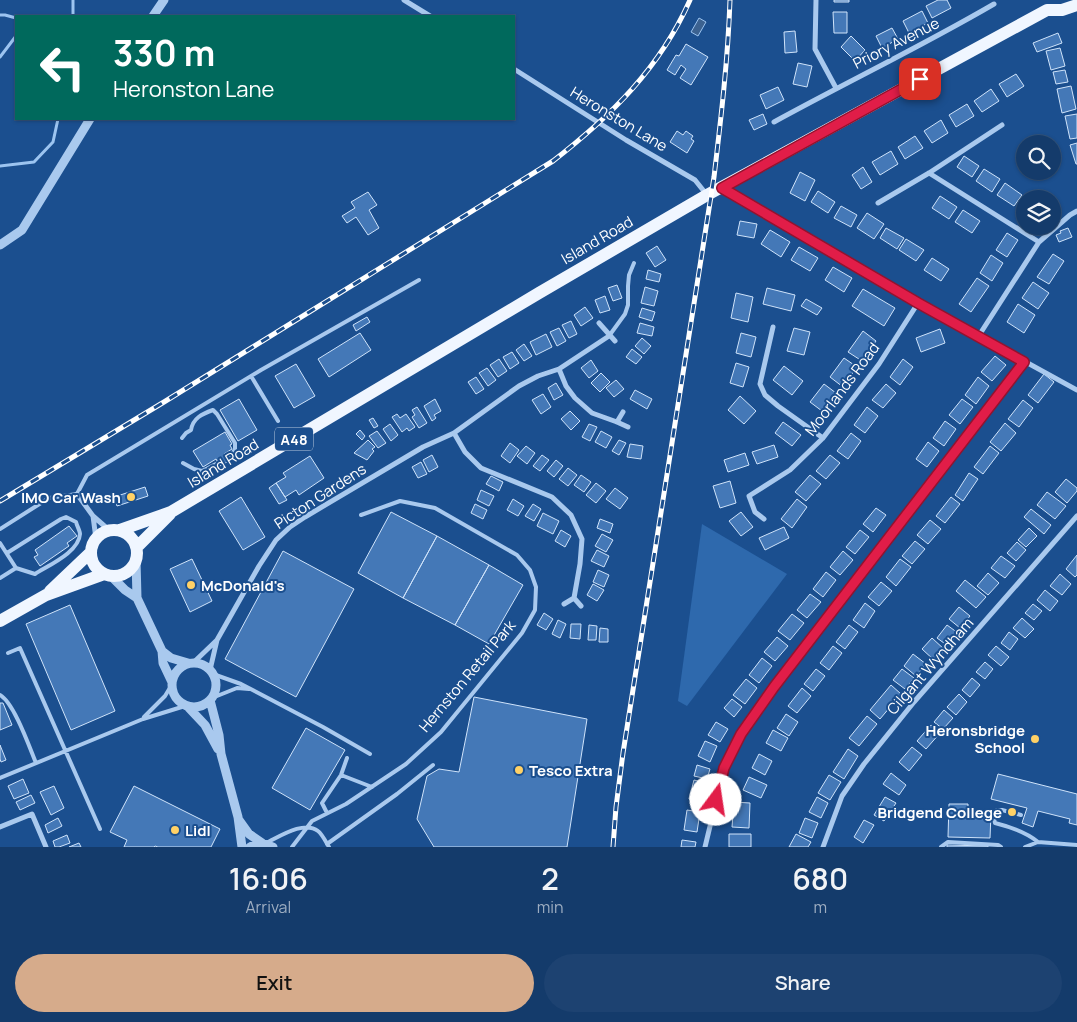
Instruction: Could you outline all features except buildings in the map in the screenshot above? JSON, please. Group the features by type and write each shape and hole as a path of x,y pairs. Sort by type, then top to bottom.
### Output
{"main road":[{"name":"Island Road","path":"171,512 417,367 538,293 707,195 1049,5 1062,10 1077,5"},
{"name":"A48","path":"46,595 91,552 96,539 102,534 171,512"},
{"name":"A48","path":"0,621 46,595 108,575 121,575 128,572 133,567 137,554 171,512"},
{"path":"114,530 127,533 132,538 137,554"},
{"path":"91,552 92,560 96,567 108,575"}],"street":[{"path":"154,15 164,0"},
{"path":"404,0 428,15"},
{"path":"816,0 815,49 836,88"},
{"name":"Priory Avenue","path":"774,122 994,4"},
{"name":"Heronston Lane","path":"515,70 626,140 695,180 707,195"},
{"path":"0,245 22,230 89,120"},
{"path":"878,203 1002,125"},
{"path":"928,173 1039,242"},
{"path":"722,188 918,303 1077,390"},
{"path":"978,337 1039,242 1070,214 1077,211"},
{"name":"Moorlands Road","path":"764,519 755,512 749,496 790,470 823,438 879,364 918,303"},
{"path":"599,323 615,341"},
{"path":"773,328 760,384 765,394 778,406 823,438"},
{"name":"Picton Gardens","path":"191,663 217,640 259,566 276,540 290,527 305,516 423,447 454,433 519,386 538,376 559,369 609,336"},
{"path":"704,847 724,768 741,734 779,679 1024,362"},
{"path":"559,369 566,386 592,413 628,428"},
{"path":"617,422 623,412"},
{"path":"454,433 465,452 481,468 552,497 571,514 582,540 574,598 564,604"},
{"path":"77,494 93,516 114,530"},
{"path":"93,516 96,539"},
{"name":"Cilgant Wyndham","path":"822,847 842,796 864,764 914,702 1077,516"},
{"path":"137,554 137,598 162,651 162,663 171,684 173,695 205,725 221,754"},
{"path":"108,575 137,598"},
{"path":"574,598 581,606"},
{"name":"Picton Gardens","path":"211,672 217,640"},
{"path":"162,651 172,658 204,666 216,680 216,687 211,699 206,704 198,707 187,707"},
{"path":"171,684 174,674 180,668 191,663"},
{"path":"211,699 221,754 238,817 242,847"},
{"path":"0,827 32,814 46,847"},
{"path":"238,817 249,834 267,844"},
{"name":"Hernston Retail Park","path":"250,847 267,844"}],"lane":[{"path":"609,336 625,314 628,305 630,275 634,263"},
{"path":"0,529 49,498 77,494 87,475 251,376 419,280"},
{"path":"251,376 278,421"},
{"path":"182,438 191,430 195,419 213,410 235,443 235,449 227,458"},
{"path":"184,463 202,472 218,463"},
{"name":"Hernston Retail Park","path":"292,847 312,821 346,804 406,764 441,732 522,633 535,610 536,587 530,570 517,555 435,508 400,501 361,515"},
{"path":"0,543 16,568 36,574 71,552 76,546 80,533 76,522 61,518 7,553"},
{"path":"0,578 16,568"},
{"path":"8,653 20,648 100,829"},
{"path":"211,672 251,689 370,754"},
{"path":"142,719 165,696 171,684"},
{"path":"211,699 237,688 251,689"},
{"path":"0,695 12,708 36,762"},
{"path":"0,778 142,719 187,707"},
{"path":"327,813 322,803 341,775 347,758"},
{"path":"308,828 317,831 328,845 433,765"},
{"path":"341,775 372,787"},
{"path":"1021,815 997,810 994,819 996,823 1031,836 1038,842"},
{"name":"Hernston Retail Park","path":"267,844 294,829 308,828"},
{"path":"941,847 948,842 998,845 1001,847"},
{"path":"1025,847 1038,842 1077,845"}],"shaded area":[{"path":"699,18 706,22 698,36 691,32"},
{"path":"702,524 787,574 687,706 678,701"}],"waterway":[{"path":"73,0 73,15"},
{"path":"0,15 15,18"},
{"path":"0,57 15,37"},
{"path":"0,166 34,162 53,142 58,120"}],"railway":[{"path":"0,501 164,402 553,161 595,126 632,89 664,48 690,0"},
{"path":"613,847 623,753 714,177 722,111 730,0"}],"place":[{"name":"IMO Car Wash","path":"131,497"},
{"name":"McDonald's","path":"191,585"},
{"name":"Heronsbridge School","path":"1035,739"},
{"name":"Tesco Extra","path":"519,770"},
{"name":"Bridgend College","path":"1012,812"},
{"name":"Lidl","path":"175,830"}],"route":[{"path":"716,800 724,768 741,734 774,687 1024,362 918,303 722,188 920,79"}]}
